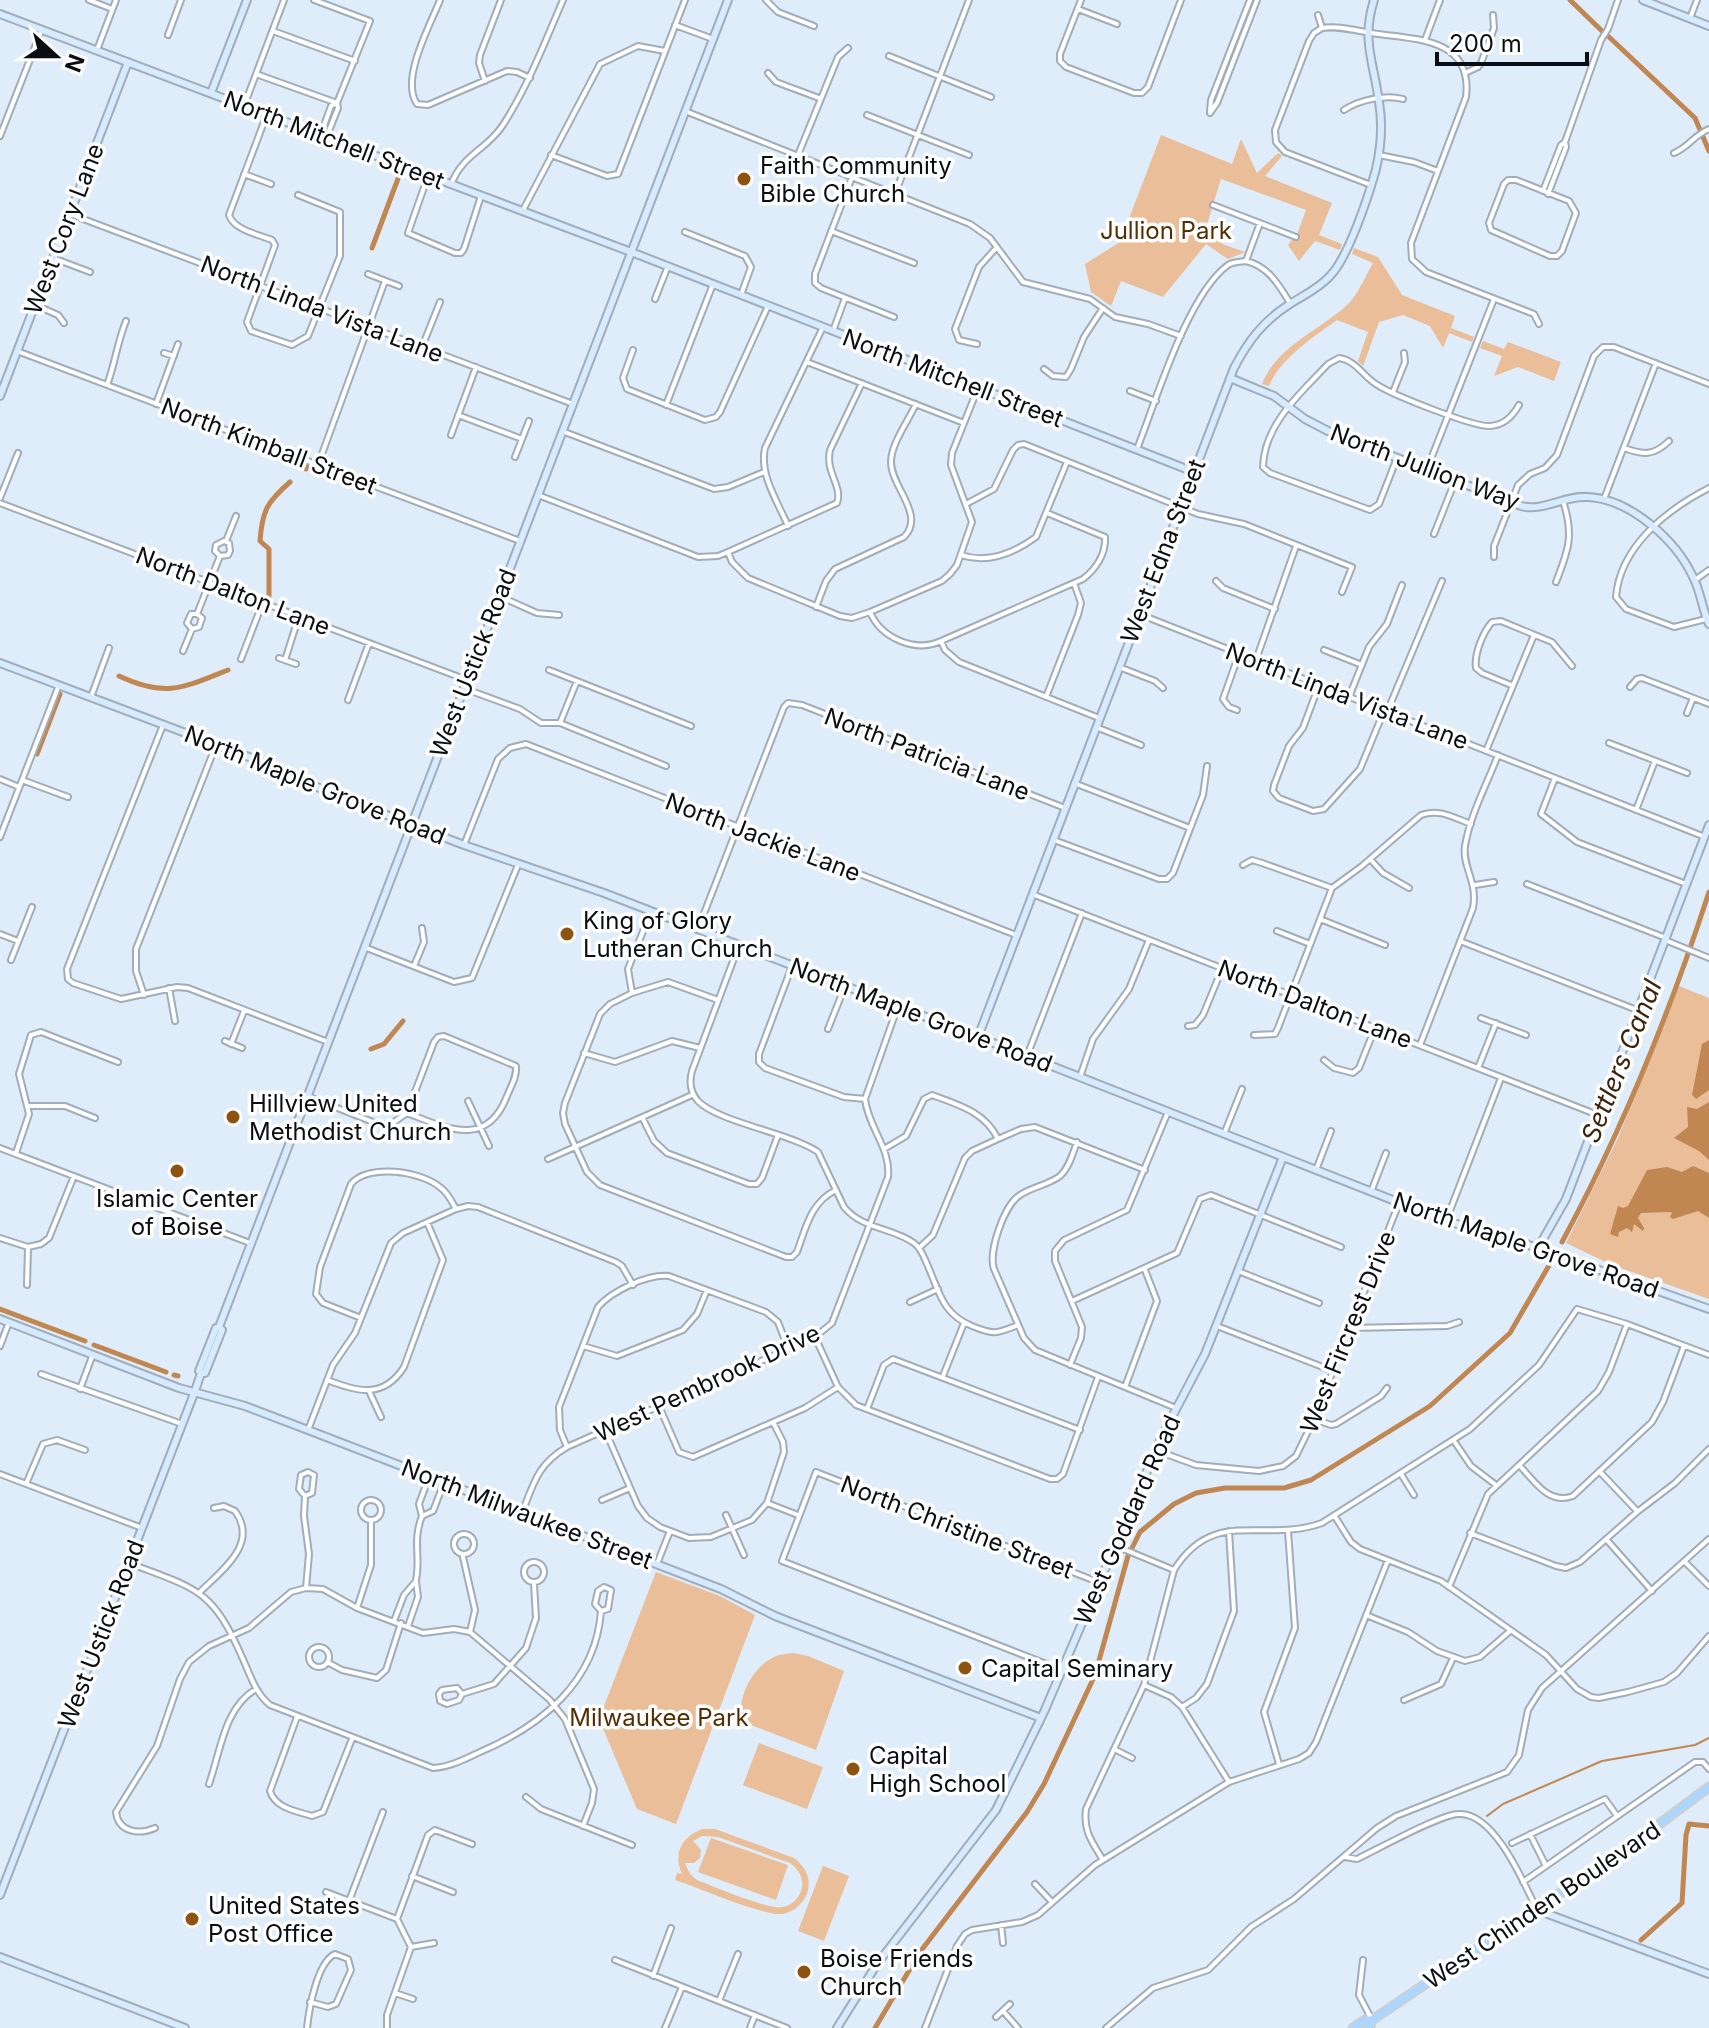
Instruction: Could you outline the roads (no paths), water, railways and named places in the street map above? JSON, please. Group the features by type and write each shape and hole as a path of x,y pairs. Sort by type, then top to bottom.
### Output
{"main road":[{"name":"West Chinden Boulevard","path":"1353,2028 1365,2020 1371,2024 1626,1849 1709,1787"}],"street":[{"path":"89,0 112,9"},
{"path":"97,50 116,0"},
{"path":"168,35 181,0"},
{"path":"211,93 247,0"},
{"path":"244,106 284,0"},
{"path":"314,0 370,21 337,103 331,106 324,135"},
{"path":"440,0 411,76 412,96 420,106 512,71 530,78"},
{"path":"485,81 479,63 480,55 501,0"},
{"path":"451,185 459,166 489,142 503,126 530,78 563,0"},
{"path":"551,155 607,176 618,174 685,0"},
{"name":"West Ustick Road","path":"0,1895 728,0"},
{"path":"766,0 778,12 814,26"},
{"path":"895,194 969,0"},
{"path":"1081,0 1060,61 1066,67 1134,93 1142,93 1148,87 1181,0"},
{"path":"1250,0 1211,100 1210,113 1217,103 1257,0"},
{"name":"West Edna Street","path":"978,1037 1230,378 1254,334 1290,303 1319,287 1339,264 1371,185 1379,155 1382,121 1367,32 1374,0"},
{"path":"1425,40 1440,0"},
{"path":"1546,192 1566,147 1565,142 1601,40 1618,0"},
{"path":"1643,0 1709,26"},
{"path":"1690,18 1697,0"},
{"path":"1078,9 1117,24"},
{"name":"North Mitchell Street","path":"0,14 668,266 1194,472"},
{"path":"1318,15 1322,28"},
{"path":"1465,73 1481,63 1494,28 1493,15"},
{"path":"675,25 713,39"},
{"path":"1371,185 1285,152 1276,142 1275,130 1309,41 1322,28 1425,40 1446,48 1456,57 1465,73 1466,97 1411,243 1412,259 1426,272 1534,314 1539,324"},
{"path":"0,136 42,29"},
{"path":"273,31 355,61"},
{"path":"522,212 600,64 638,46 665,51"},
{"path":"798,155 838,57 848,48"},
{"path":"889,56 991,97"},
{"name":"West Cory Lane","path":"0,396 128,62"},
{"path":"768,73 776,82 820,99"},
{"path":"256,74 337,103"},
{"path":"1344,110 1353,104 1394,96 1403,99"},
{"path":"685,111 977,228 997,247 1023,282 1090,299 1121,319 1148,324 1181,336"},
{"path":"267,114 229,220 234,225 272,240 275,245 247,322 249,328 286,344 298,343 308,336 340,256 341,217 335,209 298,195"},
{"path":"867,115 969,155"},
{"path":"1674,153 1686,148 1704,131"},
{"path":"1379,155 1414,162 1438,171"},
{"path":"244,174 271,184"},
{"path":"428,176 408,233 461,253 481,196"},
{"path":"852,177 815,274 815,283 894,317"},
{"path":"1508,180 1546,192 1569,201 1576,213 1562,251 1557,256 1550,256 1491,230 1489,223 1508,180"},
{"path":"1213,205 1296,237"},
{"name":"North Linda Vista Lane","path":"70,214 573,404"},
{"path":"1246,261 1260,223"},
{"path":"831,231 914,263"},
{"path":"685,232 745,256 751,267 741,295"},
{"path":"977,344 959,340 955,329 979,267 997,247"},
{"path":"53,258 90,272"},
{"path":"1137,450 1181,336 1196,306 1220,273 1231,263 1246,261 1266,271 1290,303"},
{"path":"655,299 668,266"},
{"path":"368,274 399,286"},
{"path":"318,465 385,281"},
{"path":"666,405 713,284"},
{"path":"833,331 845,298"},
{"path":"1427,469 1494,299"},
{"path":"422,347 440,302"},
{"path":"35,305 58,315 64,323"},
{"path":"633,350 624,373 624,384 632,392 705,420 716,417 768,306"},
{"path":"1044,369 1053,376 1066,377 1084,337 1103,308"},
{"path":"107,385 126,321"},
{"path":"788,526 764,472 765,448 823,327"},
{"path":"156,404 178,344"},
{"path":"1494,557 1494,546 1511,502 1524,478 1545,468 1557,455 1594,356 1603,347 1614,347 1709,384"},
{"name":"North Kimball Street","path":"17,351 520,541"},
{"path":"164,353 174,356"},
{"path":"1393,392 1405,362 1404,353"},
{"path":"1397,458 1379,504 1366,510 1270,473 1263,467 1263,458 1279,419 1328,364 1343,358 1375,384 1477,424 1494,426 1509,419 1519,405"},
{"path":"807,362 964,423"},
{"path":"1603,500 1656,363"},
{"path":"451,435 476,367"},
{"name":"North Jullion Way","path":"1230,378 1266,392 1317,425 1511,502 1536,508 1585,496 1629,511 1653,526 1676,549 1695,580 1708,621"},
{"path":"538,495 698,557 718,556 835,505 839,500 839,491 830,470 830,450 862,383"},
{"path":"728,552 732,562 748,578 845,618 860,617 942,581 961,555 972,522 951,465 952,453 978,388"},
{"path":"1130,391 1156,401"},
{"path":"816,607 826,581 835,569 904,537 913,524 891,462 893,451 916,404"},
{"path":"458,415 522,439"},
{"path":"515,457 529,421"},
{"path":"562,431 714,489 728,487 764,472"},
{"path":"1624,448 1648,454 1656,452 1669,441"},
{"path":"966,504 994,489 1013,450 1024,444 1181,507 1244,524 1352,567 1342,592"},
{"path":"0,501 18,453"},
{"path":"961,555 975,560 992,559 1036,537 1067,462"},
{"path":"1434,534 1455,481"},
{"path":"1708,621 1674,627 1626,609 1618,602 1616,591 1626,564 1653,526 1679,503 1709,488"},
{"name":"North Dalton Lane","path":"0,501 467,680"},
{"path":"1556,582 1571,532 1563,501"},
{"path":"870,612 876,627 887,634 914,645 932,645 1074,583 1093,571 1106,544 1105,537 1047,513"},
{"path":"220,556 228,555 230,551 226,541 236,516"},
{"path":"220,556 215,551 216,545 226,541"},
{"path":"1256,660 1297,545"},
{"path":"197,614 220,556"},
{"path":"1695,580 1709,570"},
{"path":"1216,581 1223,588 1275,609"},
{"path":"1319,685 1303,728 1289,746 1273,791 1279,798 1313,811 1324,809 1360,769 1442,581"},
{"path":"1046,697 1081,603 1074,583"},
{"path":"1349,697 1369,647 1387,624 1402,585"},
{"path":"499,596 537,613 559,615"},
{"path":"241,659 263,602"},
{"path":"192,629 197,629 202,623 197,614"},
{"path":"192,629 187,618 197,614"},
{"name":"North Linda Vista Lane","path":"1139,614 1705,837"},
{"path":"296,664 282,659 299,616"},
{"path":"1511,685 1482,673 1475,664 1492,622 1501,621 1558,647 1572,666"},
{"path":"183,651 192,629"},
{"path":"1486,751 1534,634"},
{"path":"941,641 945,650 959,662 1099,718"},
{"path":"348,700 369,643"},
{"path":"91,697 109,648"},
{"path":"1324,650 1362,665"},
{"path":"1237,710 1229,707 1223,699 1239,654"},
{"name":"North Maple Grove Road","path":"0,663 216,745 464,845 651,911 898,1006 1446,1221 1498,1234 1709,1309"},
{"path":"1119,667 1155,681 1163,688"},
{"path":"549,670 691,726"},
{"path":"1630,687 1642,678 1709,704"},
{"path":"560,723 577,681"},
{"path":"0,837 59,685"},
{"path":"342,686 351,690"},
{"path":"463,688 520,709 532,720 560,723 666,766"},
{"path":"1687,713 1693,698"},
{"name":"North Patricia Lane","path":"738,827 788,703 802,705 1065,808"},
{"path":"163,725 67,969 68,979 111,997 133,999 169,988 188,988 328,1042"},
{"path":"1096,727 1141,745"},
{"path":"1609,743 1687,773"},
{"name":"North Jackie Lane","path":"464,845 494,766 510,748 526,744 1016,935"},
{"path":"144,995 136,971 136,949 216,745"},
{"path":"1420,1045 1473,908 1475,885 1464,848 1498,755"},
{"path":"1636,810 1655,761"},
{"path":"1053,839 1159,879 1167,879 1173,873 1206,783 1207,766"},
{"path":"1555,778 1541,814 1577,842 1686,884"},
{"path":"0,779 19,787"},
{"path":"22,780 68,797"},
{"path":"1074,783 1190,828"},
{"path":"1254,1035 1275,1034 1332,888 1414,819 1431,811 1471,824"},
{"path":"1538,1248 1562,1209 1709,825"},
{"path":"698,929 738,827"},
{"path":"1370,859 1383,873 1409,888"},
{"path":"1243,865 1252,860 1332,888"},
{"path":"364,947 454,982 472,978 477,972 518,863"},
{"path":"1475,885 1494,882"},
{"path":"1527,884 1709,958"},
{"name":"North Dalton Lane","path":"1032,894 1598,1115"},
{"path":"11,960 32,907"},
{"path":"632,993 628,969 651,911"},
{"path":"1027,1056 1082,913"},
{"path":"1320,919 1385,945"},
{"path":"414,966 424,942 422,928"},
{"path":"1277,931 1310,944"},
{"path":"0,934 18,941"},
{"path":"1080,1077 1093,1039 1129,989 1149,940"},
{"path":"1460,941 1638,1011"},
{"path":"739,945 690,1076 693,1094 708,1108 818,1152 851,1215 919,1248 948,1312 964,1323 993,1334 1018,1325"},
{"path":"792,966 759,1054 759,1062 765,1068 844,1097 865,1099 898,1006"},
{"path":"1188,1026 1195,1025 1203,1015 1222,968"},
{"path":"718,1000 668,982 632,993 603,1009 563,1113 587,1172 600,1185 786,1257 792,1257 797,1252 813,1209 820,1200 836,1190"},
{"path":"828,1029 845,986"},
{"path":"169,988 175,1021"},
{"path":"231,1044 244,1011"},
{"path":"1481,1018 1526,1035"},
{"path":"1478,1068 1496,1023"},
{"path":"1324,1060 1334,1068 1353,1073 1359,1068 1375,1028"},
{"path":"15,1154 28,1121 28,1106 19,1074 31,1035 41,1032 118,1062"},
{"path":"307,1096 378,1124 391,1124 407,1113 434,1042 444,1036 516,1066 504,1106 496,1117 480,1127 466,1132 453,1131 407,1113"},
{"path":"225,1041 242,1048"},
{"path":"584,1053 615,1062 672,1041 700,1048"},
{"path":"1446,1221 1501,1078"},
{"path":"1224,1134 1242,1089"},
{"path":"548,1159 693,1094"},
{"path":"884,1149 906,1136 924,1099 930,1095 978,1114 989,1123 998,1139"},
{"name":"West Pembrook Drive","path":"522,1513 538,1472 550,1457 815,1337 832,1323 888,1177 884,1149 868,1114 865,1099"},
{"path":"468,1101 489,1146"},
{"path":"28,1106 65,1106 95,1118"},
{"path":"1070,1365 1082,1332 1082,1322 1055,1261 1056,1247 1064,1240 1127,1210 1168,1112"},
{"path":"642,1117 654,1141 667,1153 749,1184 757,1184 762,1178 778,1135"},
{"path":"919,1248 933,1235 965,1158 972,1151 1021,1129 1035,1127 1145,1170"},
{"path":"1316,1170 1331,1131"},
{"path":"1077,1142 1061,1175 1014,1199 992,1248 992,1264 1024,1338 1035,1350 1176,1408"},
{"path":"0,1148 250,1243"},
{"path":"1371,1192 1386,1153"},
{"name":"West Goddard Road","path":"837,2028 877,1964 996,1810 1041,1718 1155,1450 1205,1354 1283,1157"},
{"path":"361,1318 323,1303 316,1294 320,1267 351,1184 366,1173 410,1174 443,1189 456,1209"},
{"path":"0,1238 28,1247 49,1238 74,1176"},
{"path":"1072,1301 1177,1253 1200,1199 1205,1195 1341,1247"},
{"name":"West Fircrest Drive","path":"1155,1450 1196,1465 1267,1471 1283,1466 1296,1456 1314,1419 1399,1203"},
{"path":"308,1430 333,1365 361,1318 391,1243 403,1233 456,1209 478,1207 610,1259 622,1266 633,1285"},
{"path":"327,1380 356,1391 369,1391 389,1383 404,1367 442,1267 441,1254 427,1222"},
{"path":"27,1285 28,1247"},
{"path":"1125,1387 1157,1301 1145,1270"},
{"path":"1238,1271 1319,1303"},
{"path":"567,1447 560,1430 559,1407 598,1307 603,1301 633,1285 663,1275 772,1315 788,1348"},
{"path":"910,1302 938,1289"},
{"path":"583,1346 617,1356 683,1330 697,1314 707,1290"},
{"path":"1103,1860 1087,1836 1084,1824 1086,1809 1144,1685 1174,1570 1183,1554 1196,1542 1214,1533 1229,1531 1306,1529 1334,1515 1454,1441 1539,1365 1577,1309 1709,1355"},
{"name":"North Milwaukee Street","path":"0,1319 179,1388 245,1406 308,1430 721,1589 775,1616 1041,1718"},
{"path":"0,1346 9,1322"},
{"path":"1350,1328 1447,1326 1459,1322"},
{"path":"943,1376 964,1323"},
{"path":"1449,1587 1483,1501 1598,1391 1609,1372 1627,1324"},
{"path":"1217,1326 1333,1371"},
{"path":"815,1337 838,1387 856,1405 1050,1479 1057,1479 1063,1474 1098,1377"},
{"path":"1520,1466 1554,1498 1573,1496 1644,1431 1658,1412 1684,1346"},
{"path":"80,1389 93,1354"},
{"path":"867,1409 888,1361 898,1360 1080,1430"},
{"path":"41,1374 182,1424"},
{"path":"659,1406 679,1452 693,1457 805,1408 838,1387"},
{"path":"1314,1419 1336,1424 1381,1396 1387,1388"},
{"path":"369,1391 381,1417"},
{"path":"605,1430 630,1488 647,1518 689,1538 711,1537 752,1520 767,1503 784,1452 783,1442 773,1422"},
{"path":"26,1484 43,1444 57,1440 85,1450"},
{"path":"1454,1441 1471,1466 1497,1486"},
{"path":"1470,1533 1566,1568 1580,1562 1675,1483 1709,1449"},
{"path":"305,1496 314,1491 315,1478 310,1472 300,1478 300,1491 305,1496 304,1516 309,1548 306,1588"},
{"name":"North Christine Street","path":"799,1515 816,1472 1098,1582"},
{"path":"1600,1472 1637,1512"},
{"path":"0,1474 142,1528"},
{"path":"1401,1474 1414,1495"},
{"path":"408,1626 418,1597 415,1538 422,1516 419,1504 429,1477"},
{"path":"422,1516 433,1511 444,1483"},
{"path":"602,1500 630,1488"},
{"path":"357,1608 371,1565 371,1523 364,1517 363,1506 365,1501 372,1498 378,1503 379,1517 371,1523"},
{"path":"767,1503 799,1515 782,1561 1062,1670"},
{"path":"200,1592 238,1553 242,1542 240,1521 235,1511 224,1506 214,1508"},
{"path":"726,1515 744,1555"},
{"path":"1334,1515 1351,1542 1360,1549 1449,1587 1546,1655 1577,1689 1591,1697 1651,1687 1677,1673 1709,1636"},
{"path":"657,1564 670,1531"},
{"path":"1182,1707 1196,1698 1207,1684 1234,1611 1229,1531"},
{"path":"1280,1765 1264,1712 1295,1628 1288,1531"},
{"path":"463,1557 471,1551 471,1537 465,1533 456,1539 457,1553 463,1557 475,1610 470,1632"},
{"path":"1606,1539 1653,1592"},
{"path":"1106,2028 1163,1982 1208,1970 1251,1927 1294,1899 1377,1828 1396,1816 1507,1772 1519,1755 1528,1710 1535,1697 1709,1539"},
{"path":"1113,1545 1174,1570"},
{"path":"535,1560 541,1565 542,1579 534,1584 528,1581 526,1567 535,1560"},
{"path":"925,2028 961,1939 972,1930 1031,1919 1103,1860 1229,1782 1309,1753 1388,1560"},
{"path":"129,1563 200,1592 222,1615 256,1689 270,1705 428,1767 440,1767 518,1735 554,1704 577,1680 588,1662 598,1636 601,1611 595,1604 596,1593 604,1587 611,1590 612,1596 610,1607 601,1611"},
{"path":"1686,1563 1709,1586"},
{"path":"394,1621 404,1595 416,1581"},
{"path":"462,1694 455,1687 442,1690 438,1697 442,1703 457,1702 462,1694 494,1684 526,1648 536,1612 534,1584"},
{"path":"155,1828 144,1832 125,1828 116,1819 118,1806 157,1746 189,1662 209,1646 233,1637 254,1624 284,1596 306,1588 331,1592 357,1608 423,1633 454,1629 470,1632 511,1666 554,1704 565,1719 594,1789 583,1826"},
{"path":"1366,1615 1465,1661 1475,1660 1511,1630"},
{"path":"329,1663 342,1670 377,1678 386,1670 401,1623"},
{"path":"316,1647 328,1653 329,1663 323,1667 311,1661 309,1650 316,1647"},
{"path":"1404,1700 1441,1684 1453,1658"},
{"path":"1144,1685 1171,1697 1182,1707 1229,1782"},
{"path":"209,1784 232,1713 242,1699 256,1689"},
{"path":"297,1717 270,1791 274,1801 312,1816 323,1812 352,1738"},
{"path":"1114,1749 1132,1758"},
{"path":"1523,1882 1694,1763 1702,1762 1709,1769"},
{"path":"526,1797 541,1809 632,1845"},
{"path":"1512,1843 1605,1799 1617,1816"},
{"path":"349,1901 383,1812"},
{"path":"1345,1857 1357,1859 1449,1816 1462,1814 1473,1817 1490,1830 1504,1848 1537,1910 1709,1974"},
{"path":"397,1919 428,1835 432,1831 472,1844"},
{"path":"1530,1834 1546,1866"},
{"path":"412,1876 453,1892"},
{"path":"1035,1884 1052,1902"},
{"path":"326,1892 397,1919 411,1947 387,2015 387,2028"},
{"path":"1001,1925 1003,1943"},
{"path":"653,1976 671,1928"},
{"path":"411,1947 434,1943"},
{"path":"719,2001 738,1954"},
{"path":"307,2028 310,2002 327,1959 332,1955 345,1957 351,1966 340,2000 332,2007 310,2002"},
{"path":"0,1957 158,2022 185,2028"},
{"path":"615,1960 787,2028"},
{"path":"1363,1960 1359,1995 1371,2024"},
{"path":"665,2028 682,1987"},
{"path":"395,1993 413,1999"},
{"path":"996,2017 1010,2004"},
{"path":"1003,2011 1018,2028"},
{"path":"750,2028 755,2015"}],"waterway":[{"name":"Settlers Canal","path":"1570,0 1602,31"},
{"name":"Settlers Canal","path":"1608,36 1695,118 1709,151"},
{"path":"372,248 399,176"},
{"path":"306,469 307,465"},
{"path":"269,598 269,549 260,541 262,522 271,502 290,482"},
{"path":"119,676 162,689 186,686 228,670"},
{"path":"37,754 60,694"},
{"name":"Settlers Canal","path":"1562,1242 1605,1157 1643,1070 1709,892"},
{"path":"371,1049 384,1044 403,1021"},
{"name":"Settlers Canal","path":"875,2028 920,1952 1027,1812 1044,1784 1095,1675 1128,1556 1140,1532 1174,1504 1196,1493 1225,1488 1284,1488 1311,1480 1430,1406 1510,1333 1551,1262"},
{"path":"0,1309 85,1341"},
{"path":"94,1345 166,1372"},
{"path":"174,1375 178,1376"},
{"path":"1487,1816 1503,1804 1602,1761 1695,1745 1709,1738"},
{"path":"1641,1940 1682,1903 1689,1824 1709,1826"}],"place":[{"name":"Faith Community Bible Church","path":"744,179"},
{"name":"King of Glory Lutheran Church","path":"567,934"},
{"name":"Hillview United Methodist Church","path":"233,1117"},
{"name":"Islamic Center of Boise","path":"177,1171"},
{"name":"Capital Seminary","path":"965,1668"},
{"name":"Capital High School","path":"853,1769"},
{"name":"United States Post Office","path":"192,1919"},
{"name":"Boise Friends Church","path":"804,1972"}],"park label":[{"name":"Jullion Park","path":"1166,230"},
{"name":"Milwaukee Park","path":"659,1717"}]}
